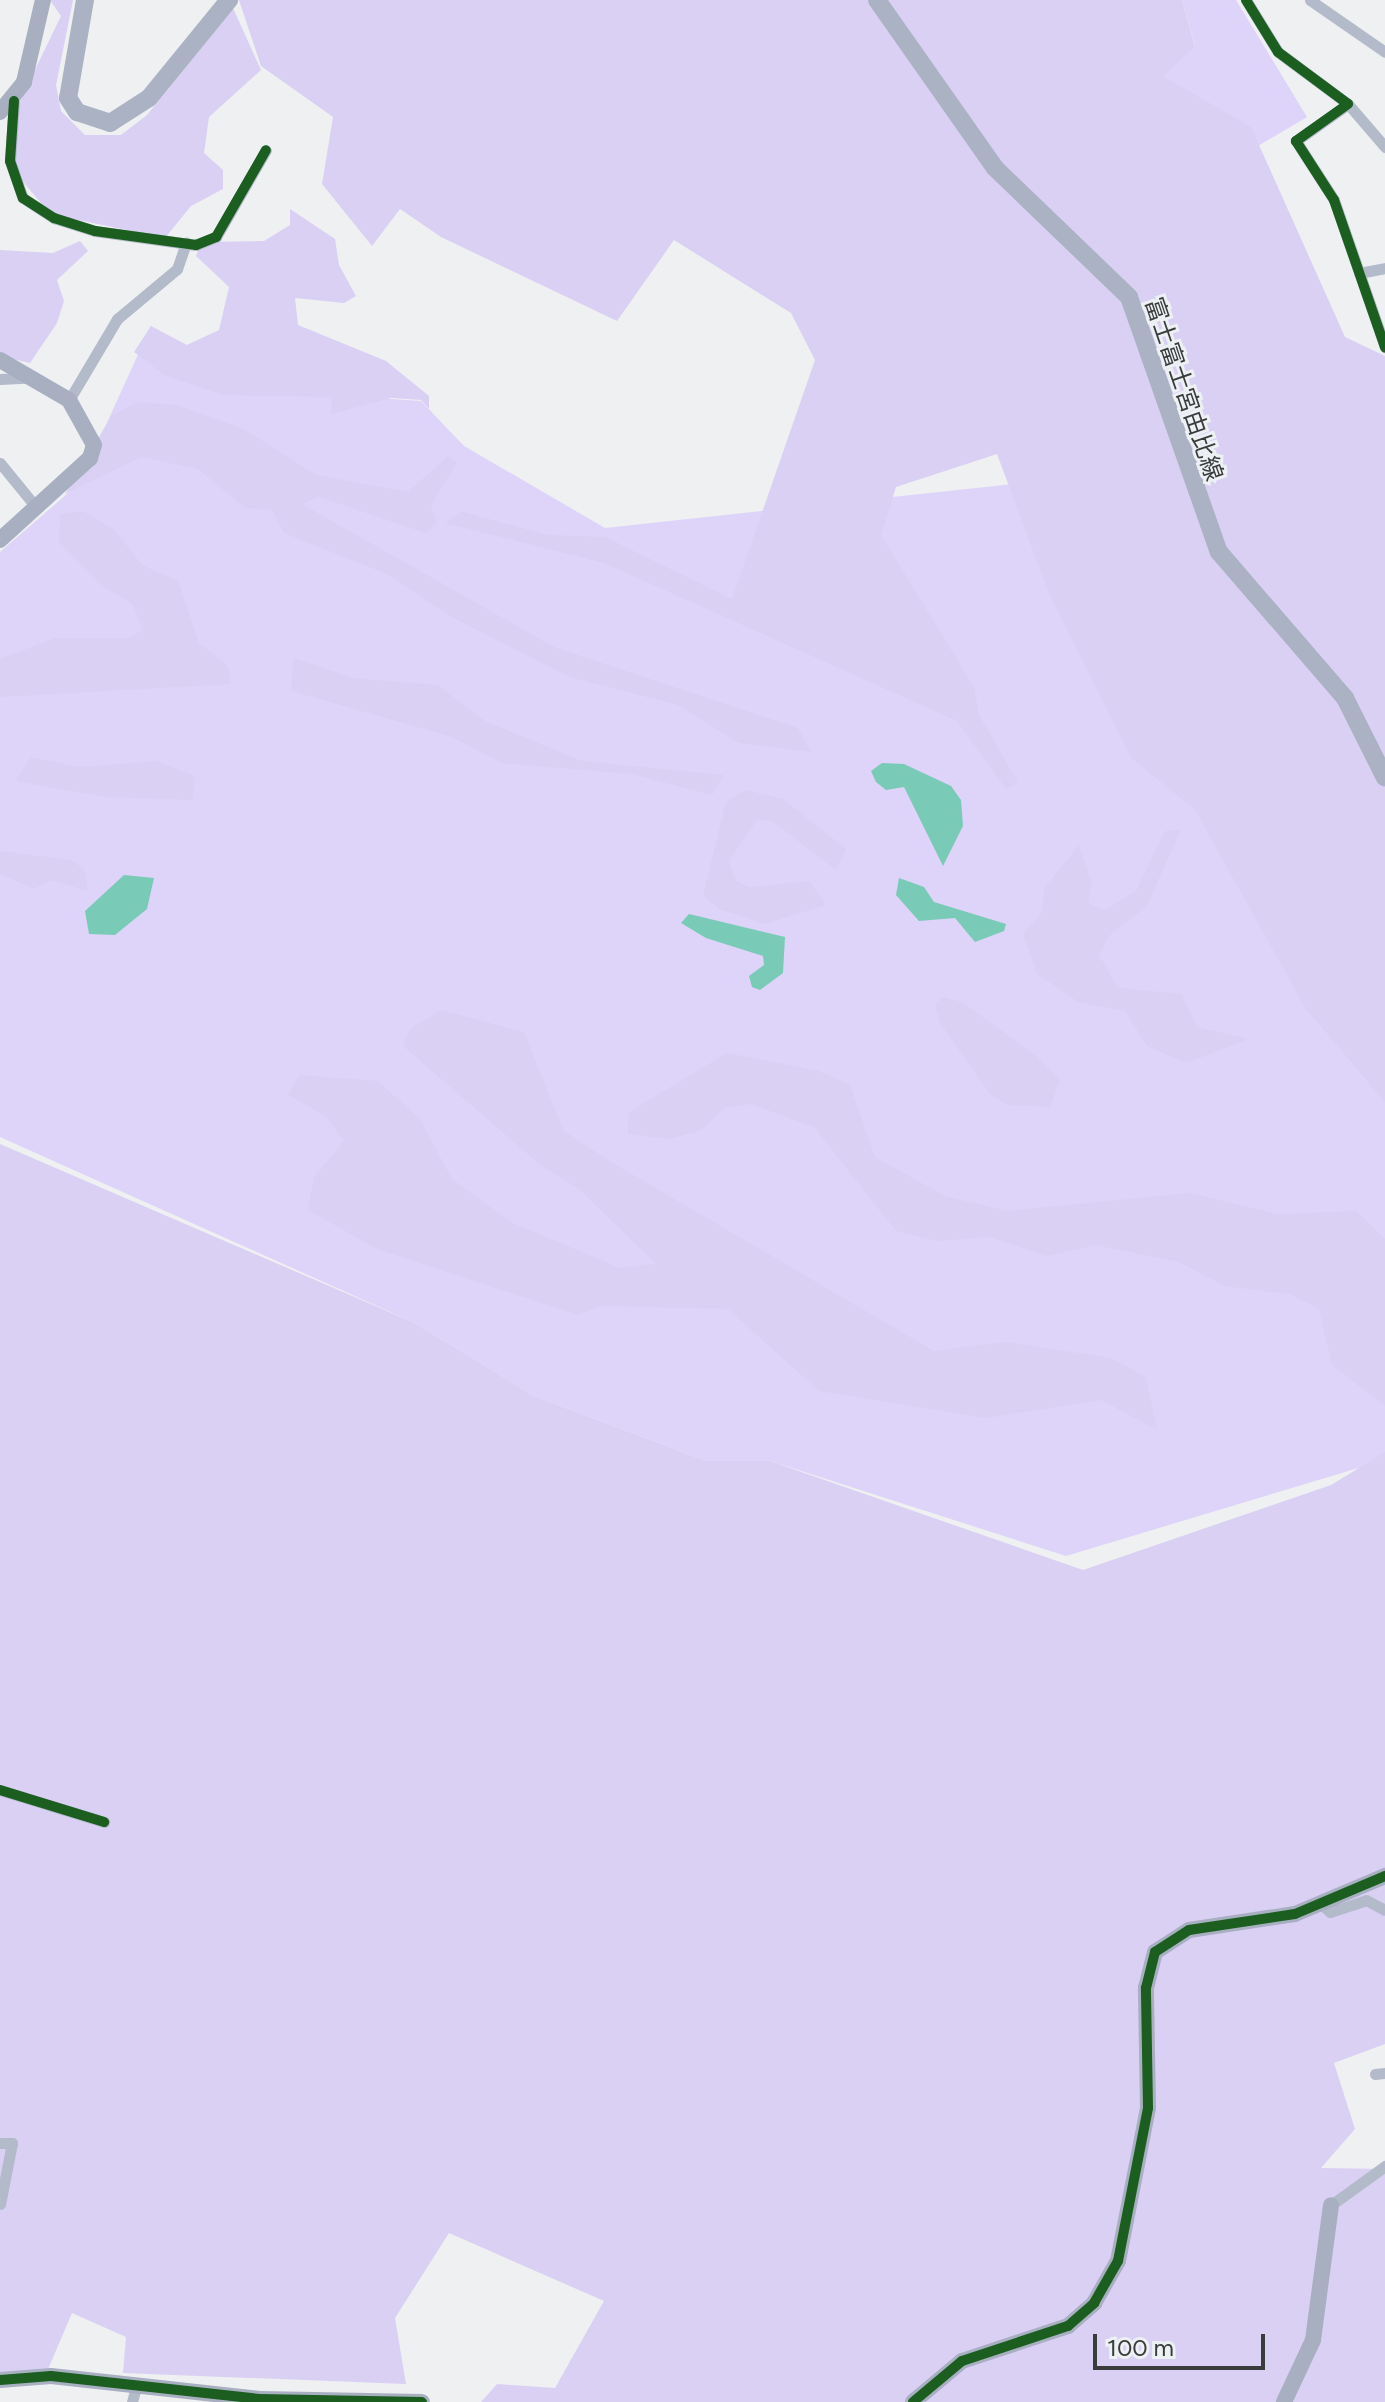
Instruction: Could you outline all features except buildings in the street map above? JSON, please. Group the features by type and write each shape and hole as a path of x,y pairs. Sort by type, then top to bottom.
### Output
{"main road":[{"path":"85,0 68,98 77,112 110,123 126,119 149,98 229,0"},
{"name":"富士富士宮由比線","path":"877,0 995,168 1129,297 1219,552 1324,670 1385,778"}],"street":[{"path":"43,0 14,101 10,161 36,210 95,231 186,243 216,237 266,150"},
{"path":"1246,0 1278,52 1348,104 1385,147"},
{"path":"1310,0 1332,4 1385,52"},
{"path":"0,112 14,101"},
{"path":"1348,104 1296,141 1334,200 1385,347"},
{"path":"69,400 117,319 177,269 186,243"},
{"path":"1359,273 1385,268"},
{"path":"0,360 36,376 69,400 94,445 90,458 0,540"},
{"path":"0,379 36,376"},
{"path":"0,463 36,507"},
{"path":"0,1790 104,1822"},
{"path":"913,2402 962,2361 1068,2326 1094,2303 1118,2261 1148,2108 1146,1988 1155,1952 1189,1930 1321,1904 1385,1876"},
{"path":"1321,1904 1330,1912 1366,1900 1385,1910"},
{"path":"0,2143 12,2143 0,2204"},
{"path":"1284,2402 1313,2340 1331,2205 1385,2166"},
{"path":"0,2380 137,2383 260,2399 422,2402"},
{"path":"132,2402 137,2383"}],"shaded area":[{"path":"50,0 73,0 56,85 61,111 85,135 121,135 147,115 233,8 261,70 209,117 204,153 223,170 223,189 191,206 165,238 50,214 16,173 16,109 61,16"},
{"path":"239,0 1182,0 1195,47 1163,76 1251,127 1345,337 1385,356 1385,1102 1306,1009 1195,810 1131,758 1049,594 997,454 896,487 881,535 974,687 979,715 1018,782 1006,789 957,721 604,563 445,523 461,511 547,535 605,537 732,599 815,360 791,313 674,240 617,321 441,237 400,209 372,246 322,184 333,117 261,66"},
{"path":"1182,0 1236,0 1307,117 1258,146 1162,76 1195,46"},
{"path":"290,209 335,239 339,265 356,296 344,303 295,298 298,325 386,361 429,396 429,409 421,400 391,398 331,414 332,397 223,395 166,376 134,352 151,326 187,345 219,330 229,287 196,256 202,242 264,241 290,225"},
{"path":"80,241 88,251 57,280 64,301 57,323 30,363 0,356 0,250 53,253"},
{"path":"151,326 218,387 421,401 464,446 605,528 1022,483 1385,1065 1385,1460 1066,1556 770,1461 706,1461 534,1396 415,1323 0,1137 0,552 105,461 105,427"},
{"path":"138,402 176,405 244,429 316,475 408,492 448,456 457,462 431,506 437,522 426,533 319,497 302,504 554,647 798,728 811,752 739,743 678,705 569,677 448,615 387,574 284,533 272,510 245,508 198,469 141,457 65,494 112,415"},
{"path":"83,511 114,529 142,565 178,581 199,643 228,666 231,684 0,697 0,659 55,638 128,638 143,630 132,603 106,589 59,542 60,514"},
{"path":"294,658 353,678 438,685 485,721 582,761 724,775 712,795 631,774 502,763 452,737 291,691"},
{"path":"31,757 79,767 157,761 195,776 193,800 106,797 15,781"},
{"path":"882,763 904,764 951,786 961,800 963,826 943,866 904,787 886,790 876,782 871,771"},
{"path":"746,790 783,799 846,849 836,870 772,821 757,820 729,861 736,881 749,887 809,881 826,905 765,924 719,909 703,895 726,802"},
{"path":"1181,830 1146,907 1109,936 1099,955 1118,988 1182,994 1197,1027 1249,1039 1186,1063 1147,1046 1125,1011 1078,1002 1037,974 1023,934 1042,912 1045,887 1079,845 1091,881 1089,904 1105,910 1136,891 1165,831"},
{"path":"0,851 71,860 84,869 88,891 51,880 34,889 0,874"},
{"path":"124,875 154,878 147,909 115,935 89,934 85,911"},
{"path":"899,878 924,887 934,902 1006,924 1004,931 975,942 955,918 919,921 896,895"},
{"path":"689,914 785,937 783,973 760,990 752,987 749,976 764,965 763,956 706,938 681,923"},
{"path":"943,997 962,1002 1034,1054 1060,1080 1050,1107 1007,1105 990,1094 940,1023 935,1004"},
{"path":"441,1010 524,1032 564,1131 608,1160 934,1351 1006,1342 1111,1358 1146,1377 1157,1430 1101,1400 986,1418 819,1391 728,1309 600,1306 578,1315 377,1249 308,1210 314,1177 344,1141 327,1118 288,1094 299,1075 378,1081 420,1119 452,1179 513,1223 620,1268 656,1264 580,1190 539,1164 403,1046 410,1029"},
{"path":"727,1053 819,1071 850,1085 875,1157 945,1196 1007,1211 1190,1193 1278,1214 1357,1211 1385,1239 1385,1406 1332,1365 1319,1309 1289,1294 1225,1286 1179,1262 1096,1245 1046,1256 990,1237 936,1241 896,1231 814,1127 750,1104 724,1108 702,1130 669,1139 628,1134 629,1112"},
{"path":"0,1144 415,1323 534,1396 706,1461 770,1461 1083,1570 1331,1485 1385,1452 1385,2044 1334,2063 1355,2129 1321,2168 1385,2169 1385,2402 481,2402 497,2384 555,2388 604,2301 449,2233 395,2318 406,2384 123,2373 126,2337 72,2313 46,2374 0,2372"}],"cycle path":[{"path":"1246,0 1278,52 1348,104 1296,141 1334,200 1385,347"},
{"path":"14,101 10,161 23,198 54,218 95,231 196,245 216,237 266,150"},
{"path":"0,1790 104,1822"},
{"path":"913,2402 962,2361 1068,2326 1094,2303 1118,2261 1148,2108 1146,1988 1155,1952 1189,1930 1295,1914 1385,1876"},
{"path":"0,2380 51,2376 260,2399 422,2402"}]}
